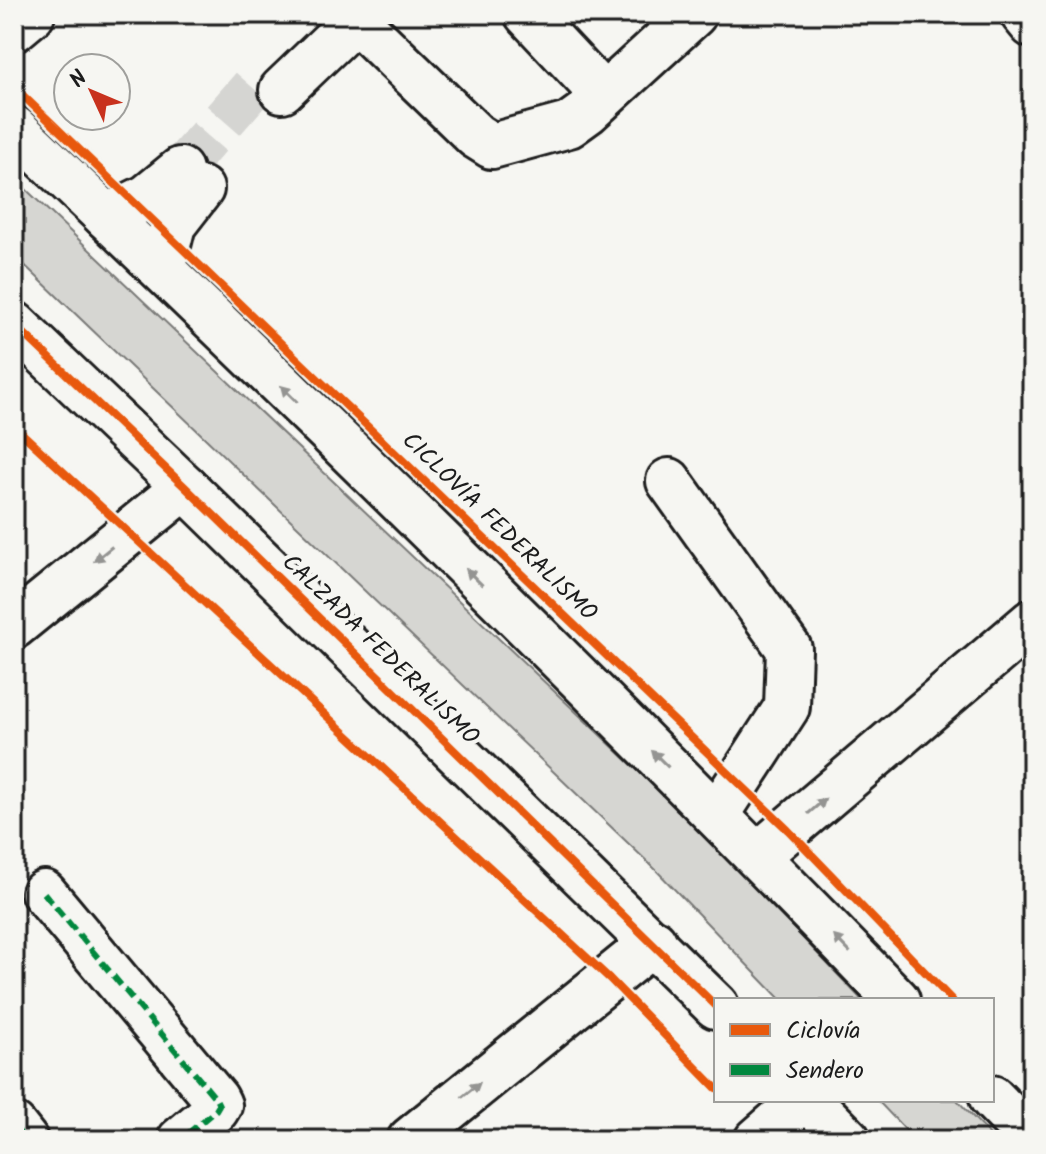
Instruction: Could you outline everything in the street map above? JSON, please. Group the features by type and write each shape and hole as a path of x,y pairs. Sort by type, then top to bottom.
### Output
{"main road":[{"path":"14,29 32,14"},
{"path":"527,14 603,95"},
{"path":"273,82 343,16 476,136 492,146 569,125 694,14"},
{"path":"1023,14 1032,25"},
{"path":"14,128 162,269 717,815 895,998"},
{"path":"107,217 191,180 173,225 162,269"},
{"name":"CALZADA FEDERALISMO","path":"14,324 654,942 714,1004"},
{"path":"669,481 789,649 787,707 717,815"},
{"path":"14,626 185,487"},
{"path":"757,856 1032,622"},
{"path":"44,893 219,1105 180,1140"},
{"path":"410,1140 654,942"},
{"path":"994,1100 1032,1139"},
{"path":"757,1140 804,1102"},
{"path":"808,1102 848,1140"},
{"path":"14,1126 25,1140"}],"shaded area":[{"path":"14,178 697,827 860,998 779,998 654,868 14,255"},
{"path":"879,1102 959,1102 995,1140 915,1140"}],"tunnel":[{"path":"180,170 264,74"}],"marked path":[{"path":"44,893 216,1099 219,1105 216,1110 180,1140"},
{"path":"14,1126 25,1140"}],"cycle path":[{"name":"CICLOVÍA FEDERALISMO","path":"14,87 788,830 950,998"},
{"path":"14,324 714,1004"},
{"path":"14,426 609,978 714,1086"}]}
